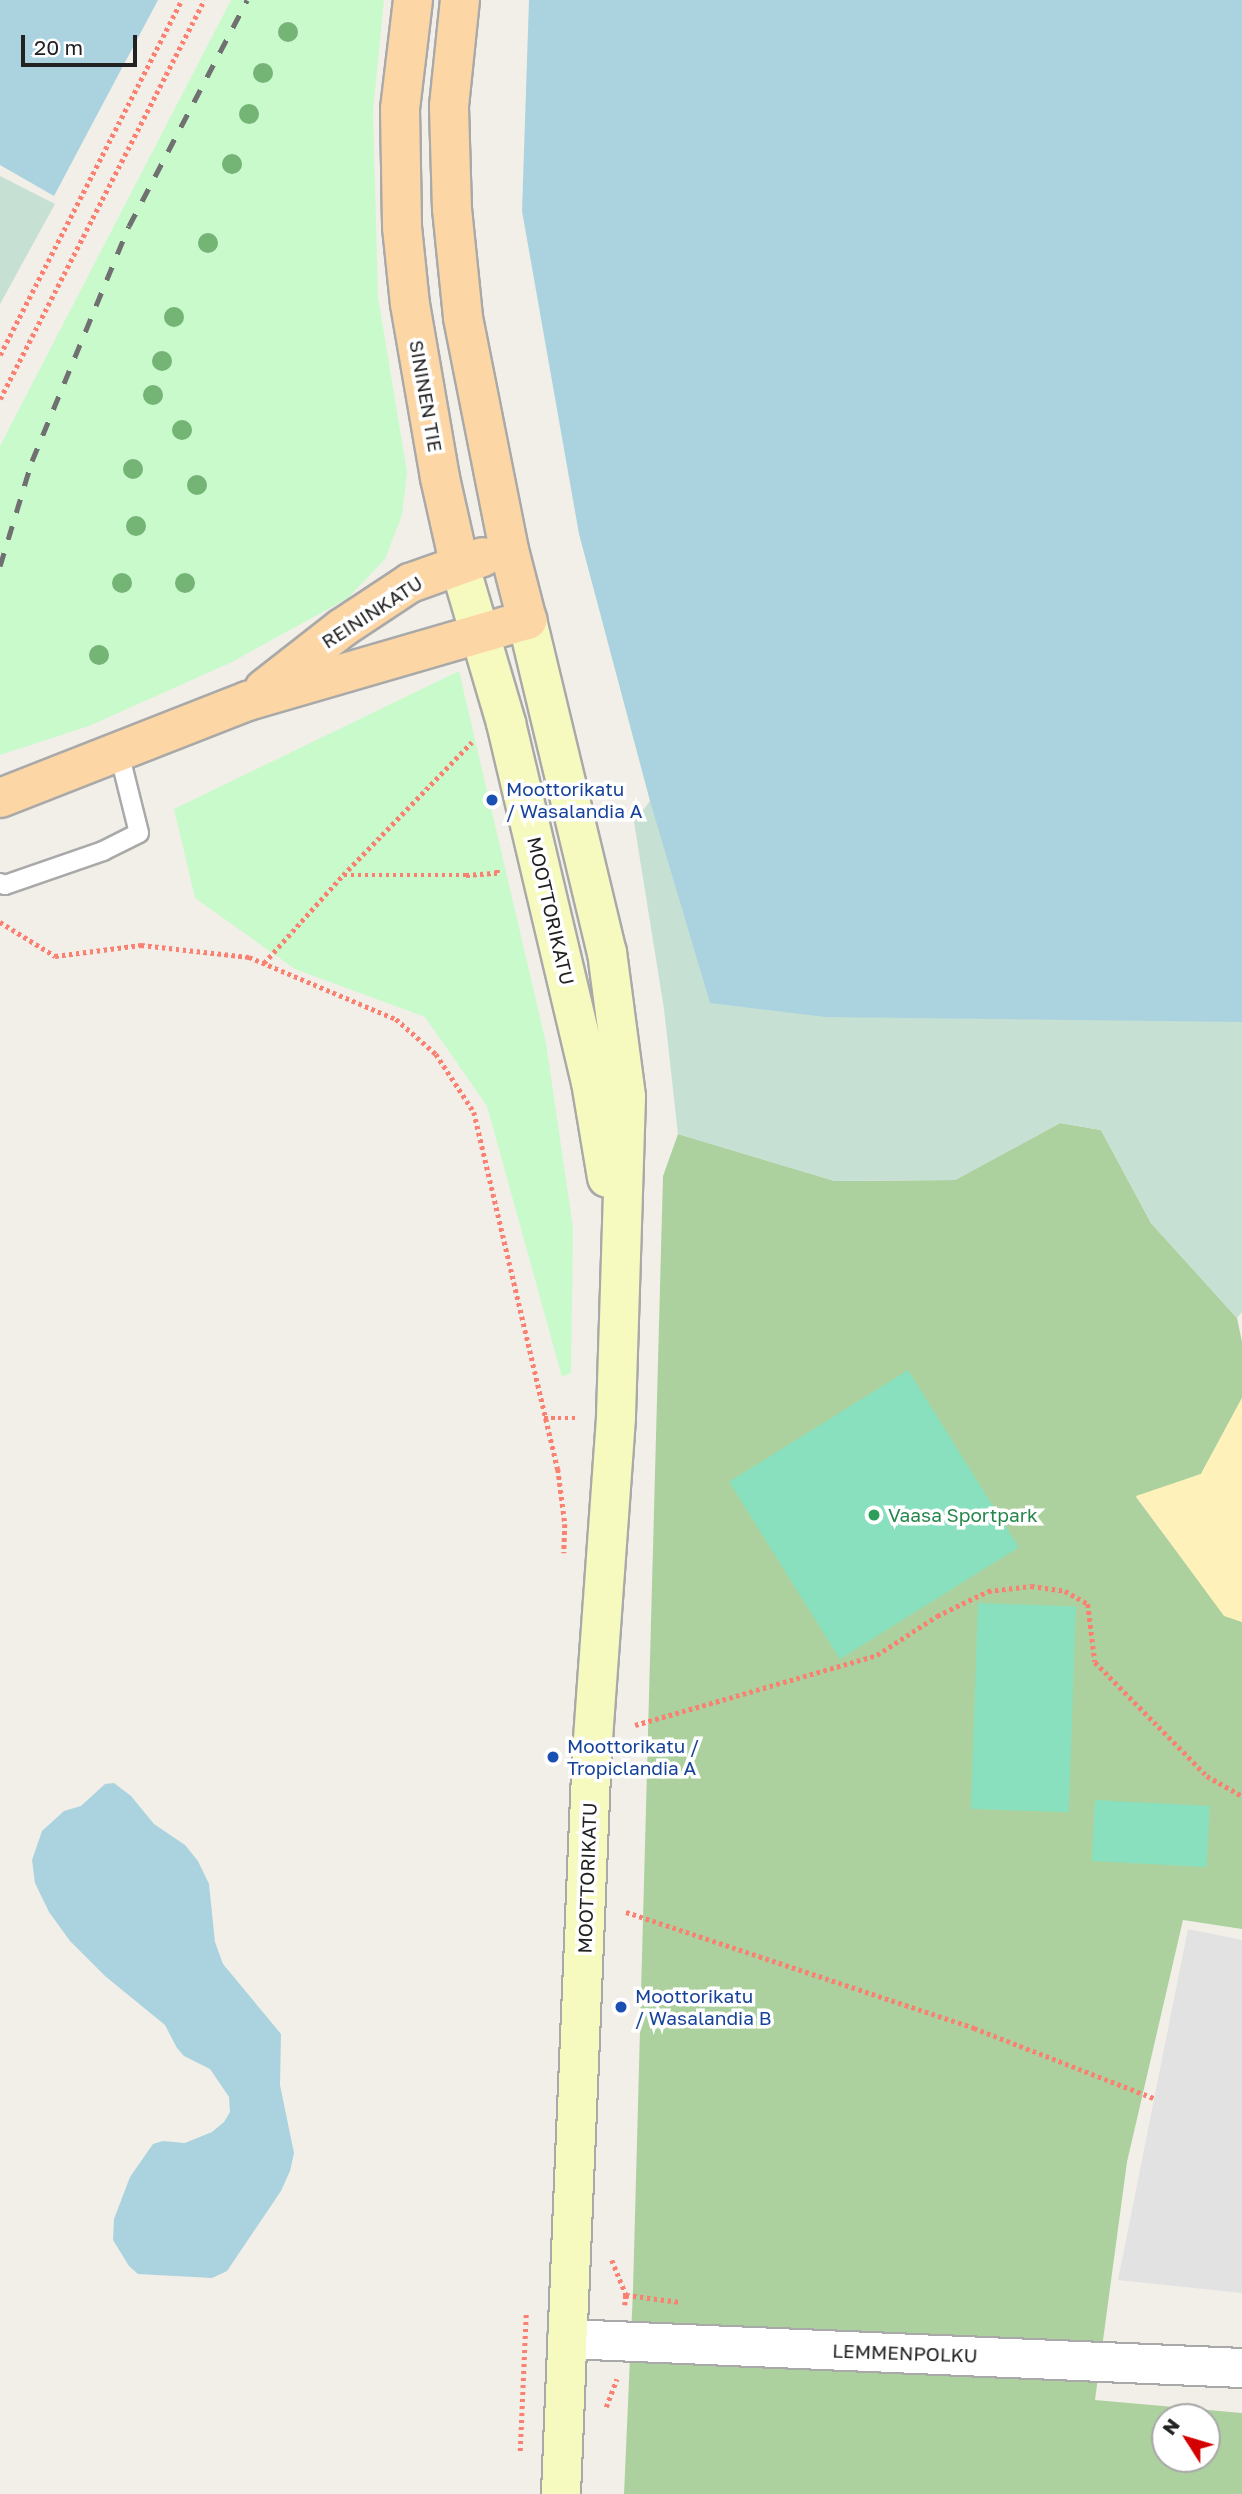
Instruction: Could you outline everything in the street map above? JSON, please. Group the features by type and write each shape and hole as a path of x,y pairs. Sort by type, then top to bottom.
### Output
{"main road":[{"name":"SININEN TIE","path":"413,0 400,109 402,227 415,331 440,478 459,563"},
{"path":"460,0 449,106 453,209 463,317 509,550 527,620"},
{"name":"REININKATU","path":"248,701 342,628 410,583 459,563 509,550"},
{"name":"MOOTTORIKATU","path":"459,563 506,723 591,1082 622,1263"},
{"name":"REININKATU","path":"0,798 248,701 480,636 527,620"},
{"name":"MOOTTORIKATU","path":"527,620 607,952 626,1097 616,1418 591,1764 561,2494"}],"street":[{"name":"LEMMENPOLKU","path":"567,2339 1242,2368"}],"lane":[{"path":"0,883 5,885 103,852 139,833 119,753"}],"path":[{"path":"0,355 182,0"},
{"path":"0,399 204,0"},
{"path":"264,963 343,875 486,727 506,723"},
{"path":"343,875 498,873 496,861"},
{"path":"0,922 55,956 141,945 250,957 396,1019 436,1054 474,1112 544,1418"},
{"path":"635,1725 877,1655 937,1616 988,1591 1031,1586 1065,1591 1088,1604 1095,1662 1207,1776 1242,1796"},
{"path":"626,1912 974,2028 1154,2098"}],"green space":[{"path":"231,0 384,0 373,111 378,297 407,472 402,515 385,559 348,598 232,662 89,726 0,755 0,446"},
{"path":"0,176 55,204 0,304"},
{"path":"1242,656 1242,1312 1237,1318 1151,1223 1101,1130 1060,1123 955,1180 835,1181 678,1134 664,1009 634,822 650,801"},
{"path":"459,671 546,1043 573,1228 571,1373 562,1377 487,1106 425,1017 295,969 195,898 174,809"},
{"path":"1060,1123 1101,1130 1151,1223 1237,1318 1242,1342 1242,1398 1201,1474 1136,1497 1224,1615 1242,1622 1242,1929 1183,1920 1127,2162 1095,2400 1151,2405 1151,2473 1221,2473 1221,2411 1242,2413 1242,2494 624,2494 633,2290 663,1176 678,1134 835,1181 955,1180"},
{"name":"Vaasa Sportpark","path":"908,1370 1019,1547 840,1659 729,1482"},
{"path":"978,1603 1076,1606 1069,1812 971,1809"},
{"path":"1095,1800 1210,1806 1207,1867 1092,1861"}],"sand":[{"path":"1242,1398 1242,1622 1224,1616 1136,1496 1201,1474"}],"shaded area":[{"path":"1188,1929 1242,1940 1242,2293 1118,2280"}],"water":[{"path":"0,0 158,0 54,196 0,165"},
{"path":"529,0 1242,0 1242,1022 825,1017 710,1003 650,801 579,534 522,211"},
{"path":"114,1783 131,1796 154,1824 185,1845 198,1861 209,1884 215,1942 223,1964 281,2034 280,2085 294,2153 290,2171 281,2191 227,2271 212,2278 138,2274 129,2266 113,2240 114,2219 130,2177 153,2144 163,2141 185,2143 212,2132 224,2122 230,2112 229,2097 210,2069 184,2056 165,2025 105,1976 70,1941 49,1912 35,1883 32,1860 42,1831 64,1811 81,1806 105,1784"}],"railway":[{"path":"0,566 32,461 129,226 247,0"}],"place":[{"name":"Moottorikatu / Wasalandia A","path":"492,800"},
{"name":"Vaasa Sportpark","path":"874,1515"},
{"name":"Moottorikatu / Tropiclandia A","path":"553,1757"},
{"name":"Moottorikatu / Wasalandia B","path":"621,2007"}]}
